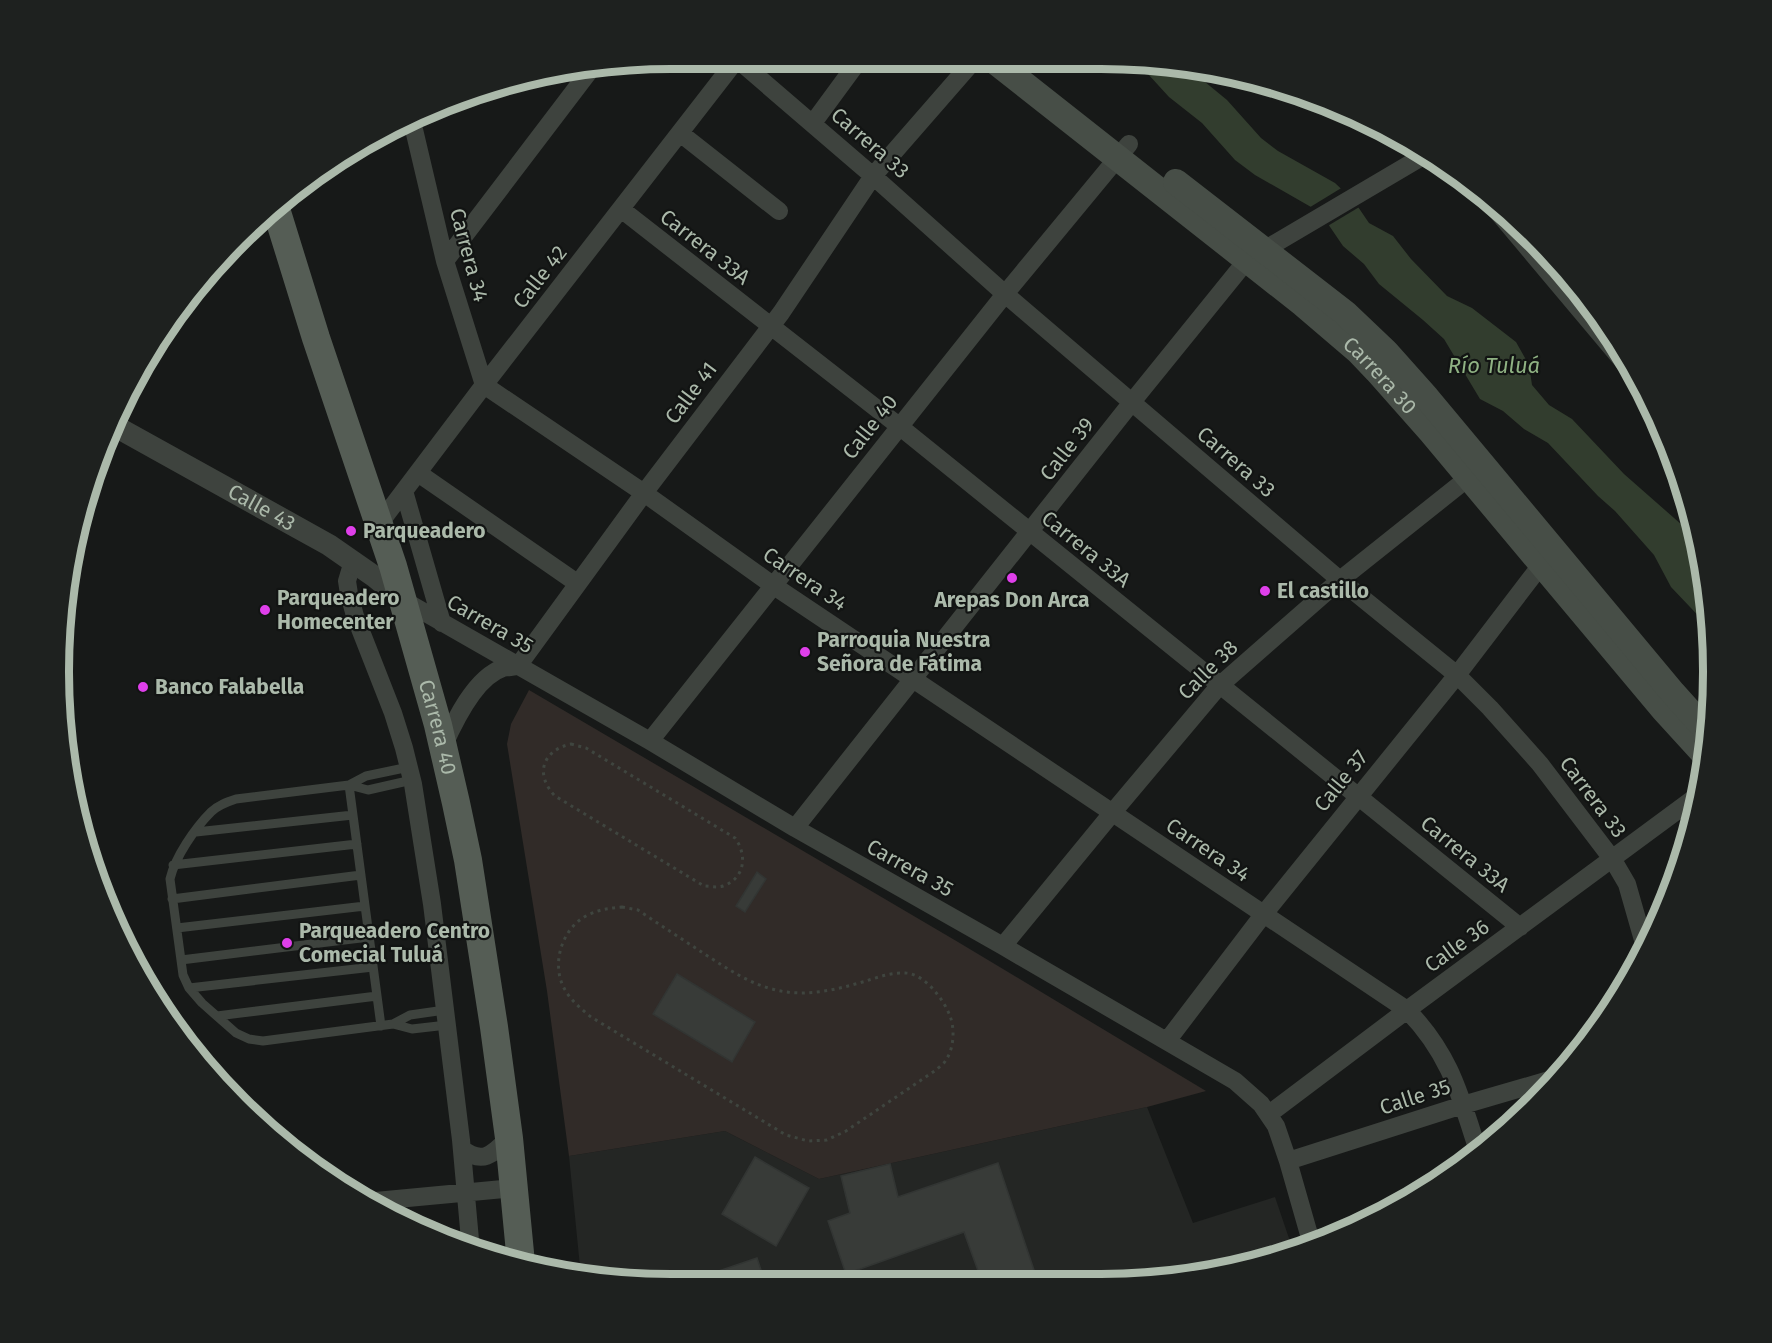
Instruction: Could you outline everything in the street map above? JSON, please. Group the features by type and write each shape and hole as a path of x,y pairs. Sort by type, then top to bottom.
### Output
{"main road":[{"name":"Carrera 30","path":"1006,69 1123,151 1255,255 1358,351 1476,472 1548,559 1663,709 1698,748"},
{"name":"Carrera 30","path":"1032,69 1123,151"},
{"name":"Carrera 40","path":"278,216 403,600 443,747 468,860 494,1027 509,1138 520,1254"},
{"name":"Carrera 30","path":"1548,559 1701,724"}],"street":[{"name":"Calle 42","path":"379,524 729,69"},
{"name":"Carrera 33","path":"749,69 1005,294 1340,580 1457,675 1517,737 1613,860 1627,884 1642,936"},
{"path":"813,123 853,69"},
{"name":"Calle 41","path":"518,666 577,583 771,326 873,176 966,69"},
{"path":"445,261 586,75"},
{"name":"Carrera 34","path":"417,126 445,261 484,385 644,493 774,586 1407,1010 1433,1039 1444,1059 1475,1142"},
{"path":"680,133 779,211"},
{"name":"Calle 40","path":"650,741 899,426 1123,151"},
{"name":"Calle 39","path":"795,828 1132,402 1255,255 1417,160"},
{"name":"Carrera 33A","path":"621,209 899,426 1520,927"},
{"path":"1520,239 1591,324"},
{"name":"Calle 43","path":"119,431 329,545 403,600"},
{"name":"Calle 38","path":"1003,946 1220,686 1340,580 1476,472"},
{"path":"418,473 577,583"},
{"path":"404,491 442,623"},
{"name":"Calle 37","path":"1167,1041 1357,796 1457,675 1548,559"},
{"name":"Carrera 40","path":"353,561 347,581 349,594 355,616 396,722 410,773 432,904 462,1149 470,1239"},
{"name":"Carrera 35","path":"403,600 1235,1081 1251,1094 1269,1114 1276,1126 1309,1236"},
{"path":"443,747 456,718 468,699 484,681 501,669 518,666"},
{"name":"Calle 36","path":"1269,1114 1688,803"},
{"name":"Calle 35","path":"1288,1161 1541,1082"},
{"path":"462,1149 472,1157 489,1156 509,1138"},
{"path":"383,1200 514,1188"}],"lane":[{"path":"410,773 366,776 349,784 236,799 224,802 212,811 183,848 173,865 170,879 183,975 189,988 217,1016 236,1033 249,1039 263,1041 381,1026 393,1024 410,1015 446,1018"},
{"path":"349,784 381,1026"},
{"path":"196,832 353,815"},
{"path":"173,865 357,844"},
{"path":"172,899 361,875"},
{"path":"177,928 365,906"},
{"path":"181,960 369,938"},
{"path":"189,988 373,967"},
{"path":"217,1016 377,996"},
{"path":"393,1024 412,1029 446,1018"}],"path":[{"path":"571,744 582,746 733,837 741,846 743,856 743,864 739,873 725,885 704,886 555,796 548,789 544,779 543,769 546,760 561,746 571,744"},
{"path":"622,907 638,910 744,979 772,989 797,993 819,992 906,973 917,976 925,982 947,1007 952,1021 951,1050 946,1060 936,1070 846,1131 827,1140 808,1141 786,1135 591,1017 577,1005 563,986 558,959 560,948 566,937 580,920 588,914 605,908 622,907"}],"shaded area":[{"path":"529,690 958,942 1206,1091 1147,1107 819,1179 725,1131 569,1156 547,991 507,744 511,724"},
{"path":"1147,1107 1193,1223 1275,1197 1291,1243 1218,1262 1140,1273 672,1274 632,1273 580,1267 569,1156 725,1131 819,1179"}],"water":[{"name":"Río Tuluá","path":"1146,71 1200,78 1227,100 1261,138 1278,151 1335,183 1354,201 1369,223 1393,236 1411,259 1447,296 1472,308 1516,342 1529,365 1532,385 1549,405 1572,419 1624,474 1685,527 1698,593 1701,618 1671,587 1654,555 1615,511 1548,443 1524,429 1503,411 1480,399 1444,339 1379,284 1364,264 1343,246 1326,221 1311,207 1255,175 1235,160 1202,123 1169,97"}],"pier":[{"path":"1343,187 1361,206 1326,227 1307,209"}],"building":[{"path":"757,872 766,879 745,912 736,906"},
{"path":"677,974 755,1022 732,1062 653,1014"},
{"path":"755,1157 809,1188 776,1246 722,1214"},
{"path":"998,1163 1035,1274 979,1274 964,1232 846,1274 828,1221 850,1213 841,1176 890,1164 898,1197"},
{"path":"757,1258 762,1274 710,1274"}],"place":[{"name":"Parqueadero","path":"351,531"},
{"name":"Arepas Don Arca","path":"1012,578"},
{"name":"El castillo","path":"1265,591"},
{"name":"Parqueadero Homecenter","path":"265,610"},
{"name":"Parroquia Nuestra Señora de Fátima","path":"805,652"},
{"name":"Banco Falabella","path":"143,687"},
{"name":"Parqueadero Centro Comecial Tuluá","path":"287,943"}]}
